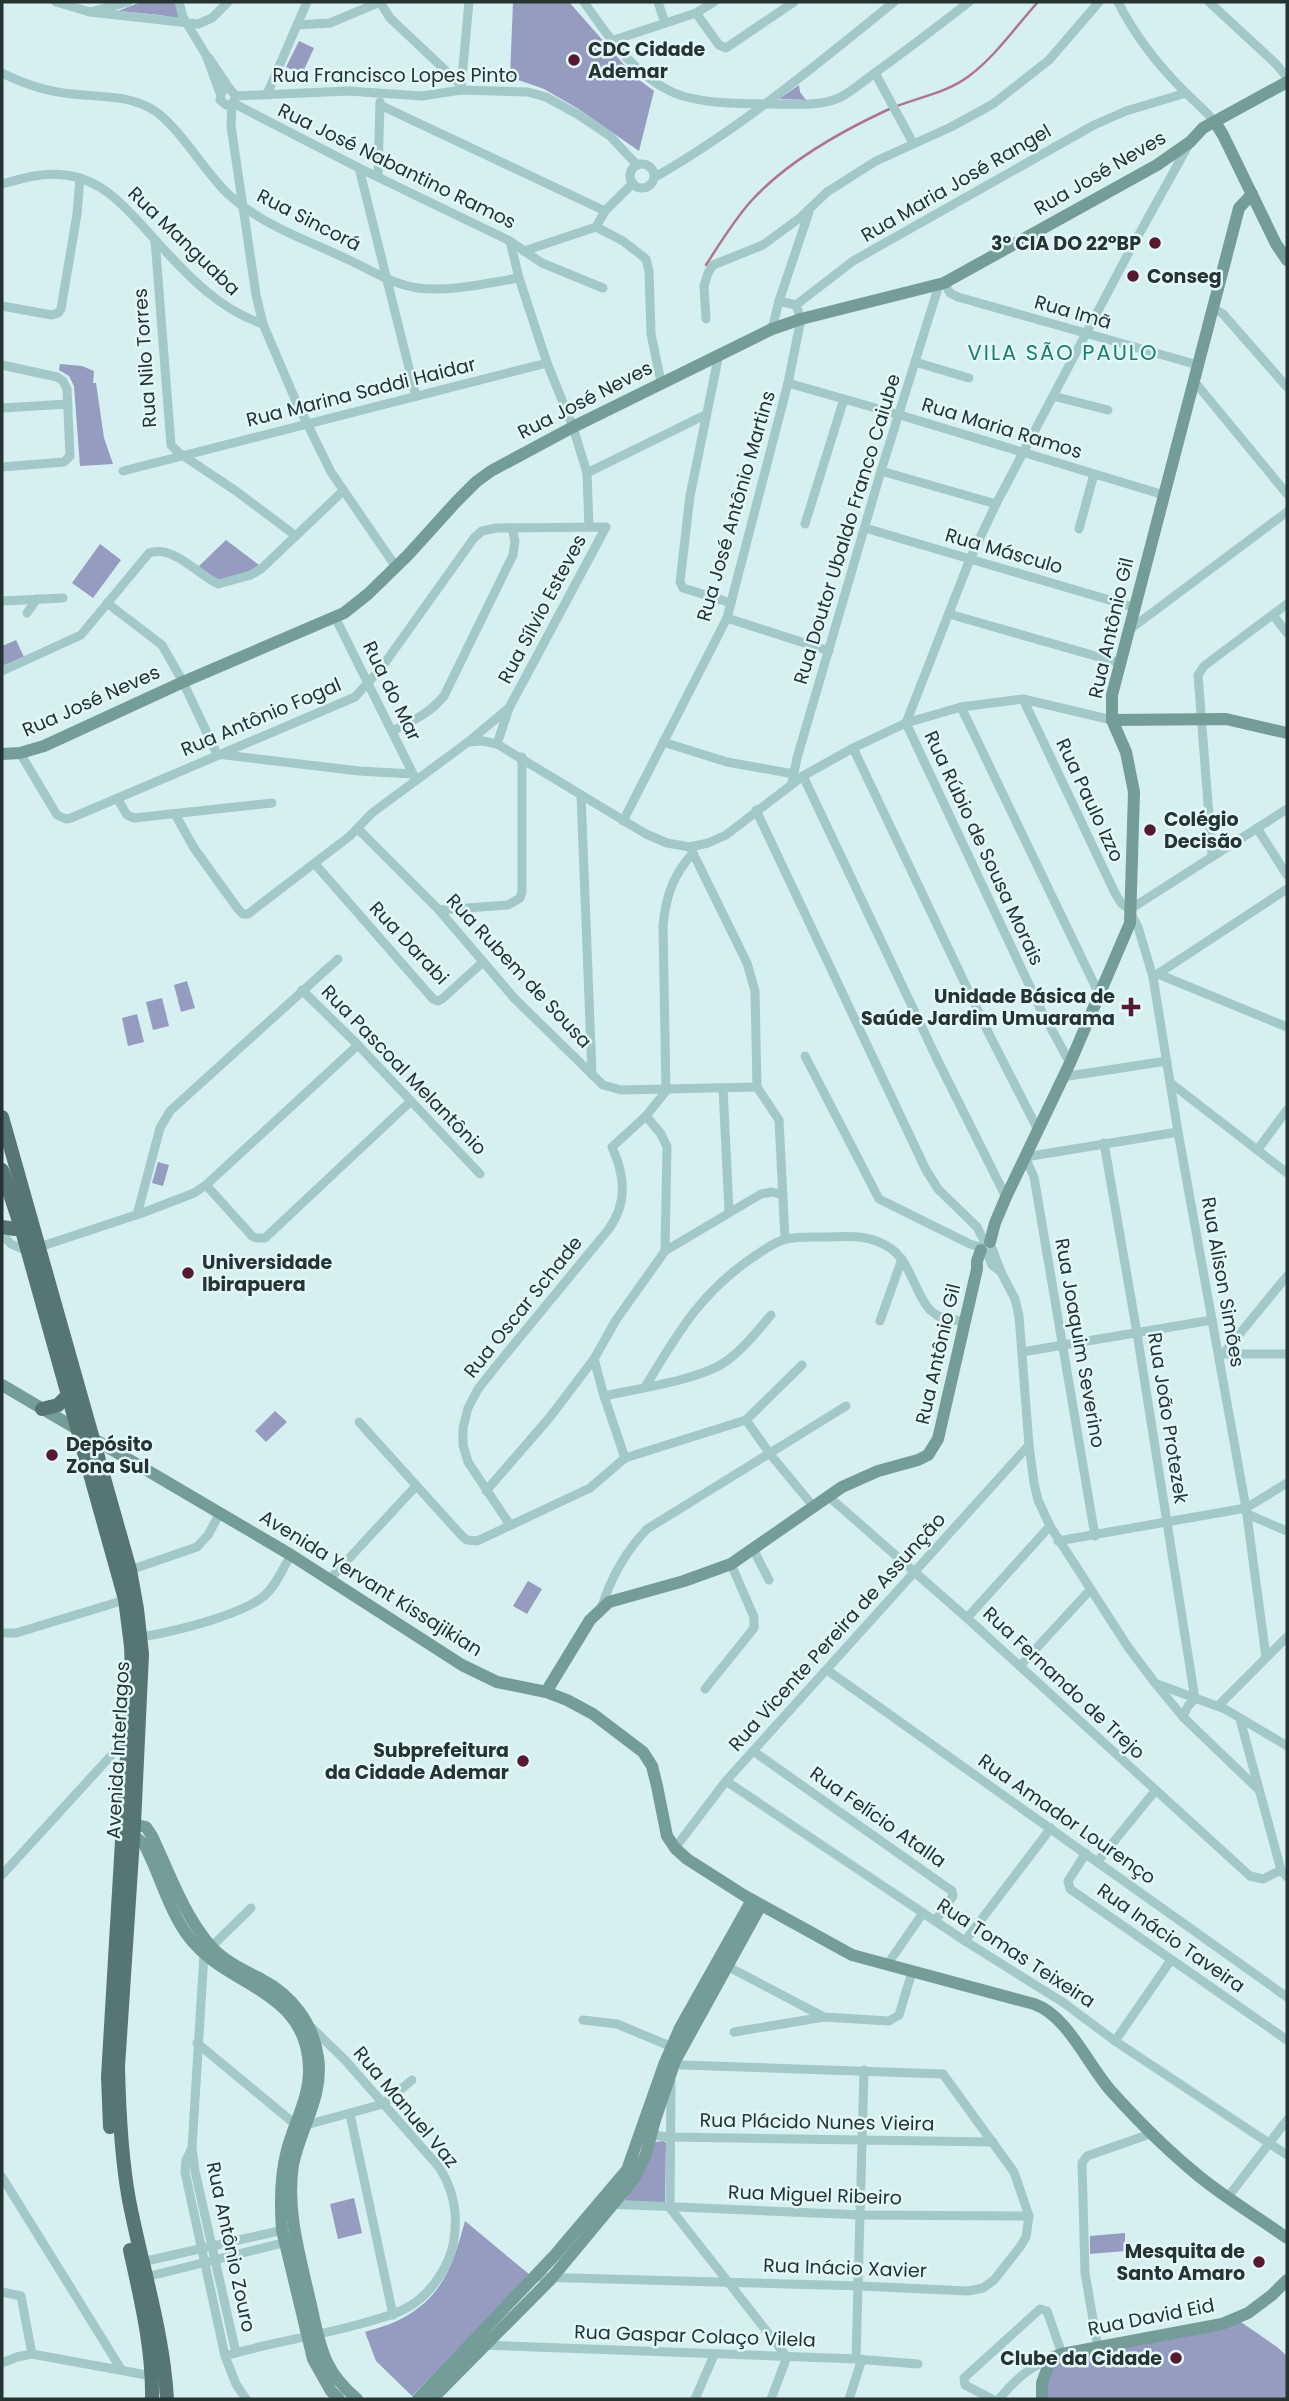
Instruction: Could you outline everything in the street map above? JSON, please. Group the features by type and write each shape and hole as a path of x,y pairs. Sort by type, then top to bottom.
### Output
{"main road":[{"name":"Avenida Interlagos","path":"2,1117 68,1395 141,1637 108,2077 109,2111 119,2197 147,2331 152,2399"},
{"name":"Avenida Interlagos","path":"2,1170 25,1222"},
{"path":"2,1227 15,1229 25,1222"},
{"name":"Avenida Interlagos","path":"32,1250 92,1437 130,1570 134,1733"},
{"path":"42,1409 58,1405 68,1395"},
{"name":"Avenida Interlagos","path":"128,1830 118,2067 123,2159 142,2262 158,2329 169,2397"}],"street":[{"path":"56,2 90,12 198,24 212,18 228,2"},
{"path":"90,12 128,2"},
{"path":"179,2 186,22 206,55 213,61 230,97 231,126 256,295 263,324 306,424 343,491 396,567"},
{"path":"267,94 307,2"},
{"path":"297,25 330,23 380,2 390,18 461,88"},
{"path":"461,88 469,2"},
{"path":"584,2 611,41 657,84 675,93 722,102 764,104 828,102 839,98 969,2"},
{"path":"658,2 664,23"},
{"path":"611,41 696,13 714,2"},
{"path":"696,13 719,45 726,48 794,2"},
{"path":"633,183 644,188 651,184 654,177 695,154 845,43 894,2"},
{"path":"706,319 704,286 713,265 763,245 844,180 876,161 963,121 1013,90 1049,60 1100,2"},
{"path":"1118,2 1157,63 1215,122 1276,244 1287,260"},
{"path":"1209,2 1275,62 1287,80"},
{"name":"Rua Sincorá","path":"2,73 40,88 69,94 123,98 149,107 164,117 217,183 243,207 270,223 385,277 406,285 435,288 519,278"},
{"path":"875,73 913,143"},
{"name":"Rua José Neves","path":"2,754 20,753 44,746 183,682 335,617 360,602 476,482 491,471 662,382 772,329 801,319 941,284 1157,165 1190,142 1203,128 1287,80"},
{"name":"Rua Francisco Lopes Pinto","path":"230,97 348,91 422,96 461,88 528,92 546,97 610,136 637,165"},
{"path":"378,177 380,92"},
{"name":"Rua Maria José Rangel","path":"796,305 853,261 1094,125 1126,111 1186,93"},
{"name":"Rua José Nabantino Ramos","path":"230,97 247,112 510,241 524,251 596,227"},
{"path":"380,105 605,211"},
{"path":"906,723 970,559 996,504 1190,142"},
{"path":"633,183 631,171 637,165 649,166 654,177"},
{"path":"359,168 416,396"},
{"name":"Rua Manguaba","path":"2,184 36,175 67,175 80,178 107,192 219,302 237,315 263,324"},
{"path":"2,306 52,315 61,309 77,214 80,178"},
{"path":"633,183 605,211 596,227 623,241 646,259 649,271 651,334 662,382"},
{"name":"Rua Antônio Gil","path":"546,1692 590,1620 601,1608 620,1597 684,1581 731,1564 813,1506 861,1477 918,1460 934,1448 943,1421 977,1261 1070,1063 1125,939 1132,912 1133,784 1126,752 1112,720 1112,695 1239,208 1252,194"},
{"path":"772,329 811,207"},
{"name":"Rua Nilo Torres","path":"155,240 169,439 175,450 296,536"},
{"path":"510,241 519,278 547,363 573,427 587,473 589,527"},
{"path":"524,251 542,263 603,288"},
{"name":"Rua Imã","path":"941,284 958,297 1198,365"},
{"name":"Rua Doutor Ubaldo Franco Caiube","path":"796,778 881,471 941,284"},
{"path":"779,301 796,305 801,319"},
{"path":"1213,308 1223,314 1287,387"},
{"name":"Rua José Antônio Martins","path":"623,821 727,618 788,383 801,319"},
{"path":"719,355 690,496 680,583 683,588 731,603"},
{"path":"915,362 969,377"},
{"name":"Rua Marina Saddi Haidar","path":"123,471 547,363"},
{"path":"2,365 60,379 68,389 70,456 66,461 55,463 2,467"},
{"path":"1194,381 1287,494"},
{"name":"Rua Maria Ramos","path":"788,383 1164,495"},
{"path":"1053,396 1108,410"},
{"path":"805,524 844,398"},
{"path":"2,408 68,404"},
{"path":"587,473 705,415"},
{"path":"881,471 996,504"},
{"path":"1079,529 1094,474"},
{"path":"2,671 78,638 138,564 153,551 168,553 214,583 253,574 343,491"},
{"path":"1128,631 1287,512"},
{"name":"Rua Antônio Fogal","path":"20,753 57,815 71,818 355,697 369,683 474,538 488,529 606,527"},
{"name":"Rua Sílvio Esteves","path":"509,708 606,527"},
{"path":"392,731 425,715 443,696 513,555 515,541 512,528"},
{"name":"Rua Másculo","path":"865,528 1133,607"},
{"path":"2,601 62,598"},
{"path":"27,613 37,599"},
{"path":"107,603 162,645 217,754 415,777"},
{"path":"1212,855 1196,682 1199,671 1287,604"},
{"path":"949,614 1120,663"},
{"path":"1273,615 1287,633"},
{"name":"Rua do Mar","path":"335,617 415,777"},
{"path":"727,618 830,650"},
{"path":"664,1251 667,1147 661,1134 646,1116 666,1091 663,925 665,901 672,882 691,850 726,835 796,778 906,723 961,707 1023,699 1112,720 1237,721 1287,733"},
{"name":"Rua Paulo Izzo","path":"1023,699 1115,893 1122,905 1132,912"},
{"path":"961,707 1099,994"},
{"path":"175,814 194,848 245,915 315,864 415,777 468,742 509,708"},
{"path":"497,744 509,708"},
{"name":"Rua Rúbio de Sousa Morais","path":"906,723 1041,1010 1070,1063"},
{"path":"468,742 497,744 623,821 667,843 691,850 747,963 752,982 757,1087 779,1119 785,1239"},
{"path":"663,742 727,762 796,778"},
{"path":"853,748 989,1034 1038,1128"},
{"path":"439,910 508,905 520,898 522,757"},
{"path":"796,778 1006,1198"},
{"path":"581,795 592,1075"},
{"path":"117,798 130,817 272,803"},
{"path":"1132,912 1212,855 1287,809"},
{"path":"756,810 926,1170 938,1189 977,1227 992,1265 1001,1272 1016,1299 1029,1445 1036,1491 1050,1526 1128,1647 1155,1683 1184,1717 1259,1790"},
{"path":"1257,828 1287,875"},
{"name":"Rua Rubem de Sousa","path":"358,829 439,910 514,998 603,1085 612,1089 666,1091 757,1087"},
{"name":"Rua Darabi","path":"315,864 433,999 442,999 483,962"},
{"path":"1156,976 1287,889"},
{"name":"Rua Alison Simões","path":"1132,912 1156,976 1178,1132 1212,1320 1221,1354 1266,1657"},
{"path":"137,1214 165,1118 338,959"},
{"path":"1156,976 1287,1027"},
{"name":"Rua Pascoal Melantônio","path":"302,990 480,1174"},
{"path":"2,1234 11,1244 32,1250 180,1199 206,1185 358,1045"},
{"path":"806,1056 879,1199 959,1238 985,1246"},
{"path":"1062,1077 1167,1061"},
{"path":"1172,1084 1287,1172"},
{"path":"723,1088 729,1211"},
{"path":"206,1185 252,1236 265,1238 411,1101"},
{"path":"1258,1149 1287,1110"},
{"name":"Rua Oscar Schade","path":"510,1525 468,1462 463,1445 463,1428 468,1408 490,1373 615,1220 620,1208 623,1178 612,1147 646,1116"},
{"path":"1025,1157 1178,1132"},
{"name":"Rua João Protezek","path":"1104,1143 1195,1699"},
{"name":"Rua Joaquim Severino","path":"1025,1157 1034,1177 1095,1536"},
{"path":"486,1491 550,1418 594,1359 616,1321 664,1251 766,1192 783,1195"},
{"path":"645,1387 688,1318 707,1295 727,1275 785,1239 856,1235 876,1240 902,1259 930,1310 938,1316 964,1322"},
{"path":"880,1321 902,1259"},
{"path":"1221,1354 1287,1276"},
{"path":"604,1396 700,1374 724,1363 738,1352 771,1315"},
{"path":"1022,1352 1212,1320"},
{"path":"1221,1354 1287,1354"},
{"path":"594,1359 625,1458"},
{"path":"359,1422 462,1536 467,1540 477,1541 590,1488 625,1458 746,1420 802,1365"},
{"name":"Avenida Yervant Kissajikian","path":"2,1385 290,1555 462,1665 497,1682 546,1692 593,1714 643,1752 652,1766 667,1836 675,1848"},
{"path":"601,1608 610,1583 635,1541 647,1529 846,1406"},
{"path":"746,1420 813,1506"},
{"name":"Rua Vicente Pereira de Assunção","path":"675,1848 726,1781 1029,1445"},
{"path":"1058,1541 1246,1511 1287,1483"},
{"path":"329,1580 416,1486"},
{"name":"Rua Fernando de Trejo","path":"828,1496 967,1618 1250,1876 1263,1879 1285,1874"},
{"path":"1246,1511 1287,1531"},
{"path":"130,1570 197,1547 208,1535 220,1513"},
{"path":"967,1618 1050,1526"},
{"path":"753,1549 769,1580"},
{"path":"141,1637 201,1623 255,1601 268,1591 290,1555"},
{"path":"705,1689 752,1631 755,1622 731,1564"},
{"path":"1020,1666 1090,1590"},
{"path":"2,1633 16,1633 130,1598"},
{"path":"1218,1706 1287,1637"},
{"name":"Rua Amador Lourenço","path":"827,1670 1287,1997"},
{"path":"1155,1683 1218,1706 1287,1746"},
{"path":"1184,1717 1188,1706 1195,1699"},
{"path":"1240,1719 1285,1874"},
{"path":"2,1875 134,1733"},
{"name":"Rua Felício Atalla","path":"753,1751 952,1891 953,1896 935,1921"},
{"name":"Rua Tomas Teixeira","path":"726,1781 965,1941 1063,2003 1115,2041 1287,2155"},
{"path":"1098,1861 1155,1791"},
{"path":"965,1941 1051,1828"},
{"path":"128,1830 147,1849 180,1923 225,1969 267,1993 292,2017 307,2049 309,2070 301,2125"},
{"path":"675,1848 696,1866 841,1951 1042,2007 1056,2016 1109,2088 1153,2133 1199,2176 1287,2238"},
{"name":"Rua Inácio Taveira","path":"1086,1853 1068,1881 1070,1889 1287,2040"},
{"path":"418,2399 641,2168 647,2133 674,2058 756,1903"},
{"path":"208,1951 251,1908"},
{"path":"887,1965 923,1913"},
{"path":"208,1951 279,1991 294,2004 310,2027 318,2059 317,2094 284,2165 280,2210 289,2235 321,2374 339,2399"},
{"name":"Rua Antônio Zouro","path":"208,1951 197,2043 192,2148 225,2356 236,2384 246,2399"},
{"path":"1115,2041 1171,1960"},
{"path":"723,1964 824,2017"},
{"path":"734,2032 824,2017 889,2021 895,2019 900,2012 912,1972"},
{"path":"1056,2016 1063,2003"},
{"path":"583,2020 617,2024 682,2065 943,2074 1014,2172 1029,2216"},
{"name":"Rua Manuel Vaz","path":"225,2356 393,2315 418,2301 429,2290 453,2247 456,2227 453,2197 446,2178 345,2060 310,2027"},
{"path":"197,2043 301,2125"},
{"path":"674,2058 670,2208 787,2357 771,2399"},
{"path":"849,2399 859,2359 864,2070"},
{"path":"301,2125 383,2104 412,2080"},
{"path":"350,2114 393,2315"},
{"path":"1228,2197 1287,2120"},
{"name":"Rua Plácido Nunes Vieira","path":"647,2133 670,2137 993,2142"},
{"path":"1098,2348 1085,2273 1082,2163 1087,2156 1153,2133"},
{"path":"2,2177 6,2193 121,2370"},
{"path":"432,2399 551,2279 607,2204"},
{"name":"Rua Miguel Ribeiro","path":"607,2204 862,2215 1029,2216"},
{"name":"Rua Inácio Xavier","path":"534,2277 727,2281 968,2291 983,2288 994,2280 1026,2237 1029,2216"},
{"path":"142,2262 207,2247 289,2235"},
{"path":"146,2277 210,2261 289,2235"},
{"name":"Rua Antônio Zouro","path":"210,2261 236,2353"},
{"name":"Rua David Eid","path":"1056,2356 1222,2324 1248,2313 1287,2280"},
{"path":"2,2292 20,2296 32,2354"},
{"path":"992,2399 965,2385 964,2378 1040,2309 1047,2311 1056,2356 1042,2382 1042,2399"},
{"path":"313,2336 337,2378 357,2399"},
{"name":"Rua Gaspar Colaço Vilela","path":"470,2344 859,2359 918,2364"},
{"path":"2,2363 32,2354 152,2376"},
{"path":"695,2399 713,2354"},
{"path":"999,2399 1027,2370 1056,2356"}],"shaded area":[{"path":"141,2 178,2 183,20 118,11"},
{"path":"513,2 569,2 634,76 654,91 639,151 577,108 544,89 510,77"},
{"path":"299,41 314,48 302,74 286,67"},
{"path":"799,85 806,100 779,99"},
{"path":"60,364 82,366 94,371 93,383 96,383 104,438 113,464 80,466 74,386 69,376 59,370"},
{"path":"226,540 259,565 240,576 224,580 213,578 198,567"},
{"path":"100,544 121,560 93,598 72,583"},
{"path":"16,640 24,657 2,666 2,646"},
{"path":"187,981 195,1008 181,1012 174,985"},
{"path":"162,998 169,1026 153,1030 146,1002"},
{"path":"137,1014 144,1042 128,1046 122,1018"},
{"path":"158,1162 169,1165 163,1186 152,1183"},
{"path":"275,1411 287,1422 266,1442 255,1431"},
{"path":"528,1581 542,1589 527,1614 513,1606"},
{"path":"664,2141 665,2202 624,2202 654,2142"},
{"path":"354,2198 362,2233 338,2239 330,2204"},
{"path":"465,2221 530,2275 412,2396 376,2361 365,2332 401,2319 416,2310 437,2289 451,2265"},
{"path":"1125,2233 1125,2251 1090,2254 1090,2236"},
{"name":"Clube da Cidade","path":"1241,2322 1287,2356 1287,2399 1043,2399 1054,2361"}],"waterway":[{"path":"706,265 745,208 781,173 814,149 849,129 895,107 949,88 969,76 997,50 1038,2"}],"place":[{"name":"CDC Cidade Ademar","path":"574,60"},
{"name":"3° CIA DO 22°BP","path":"1155,243"},
{"name":"Conseg","path":"1133,276"},
{"name":"Colégio Decisão","path":"1150,830"},
{"name":"Unidade Básica de Saúde Jardim Umuarama","path":"1131,1007"},
{"name":"Universidade Ibirapuera","path":"188,1273"},
{"name":"Depósito Zona Sul","path":"52,1455"},
{"name":"Subprefeitura da Cidade Ademar","path":"523,1761"},
{"name":"Mesquita de Santo Amaro","path":"1259,2262"},
{"name":"Clube da Cidade","path":"1176,2358"}],"district":[{"name":"VILA SÃO PAULO","path":"1063,352"}]}
